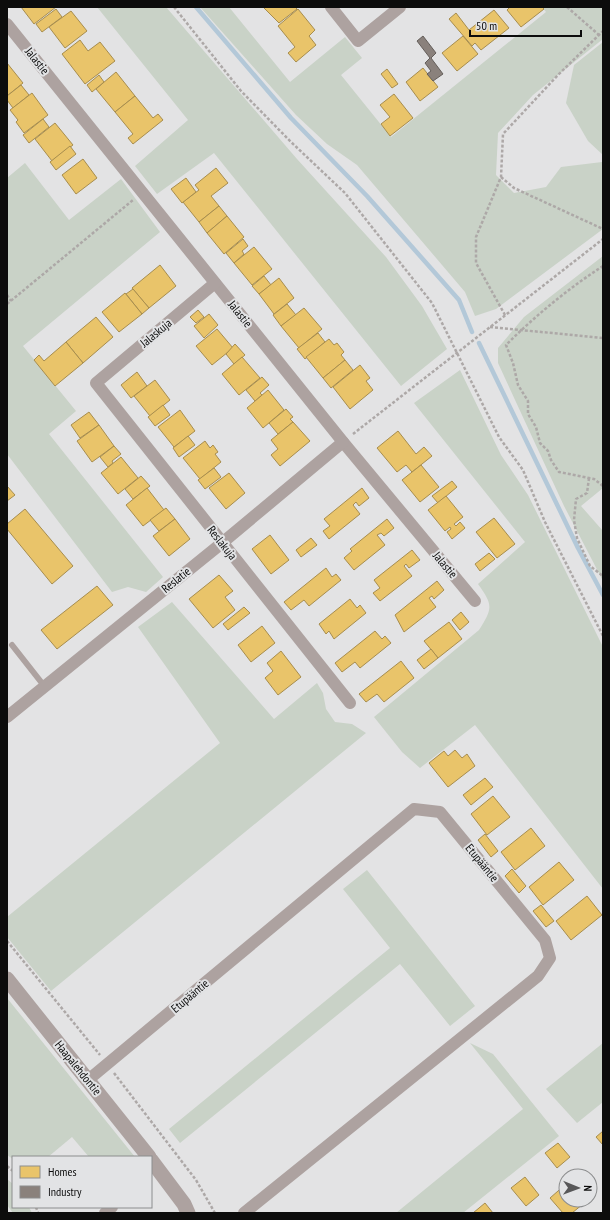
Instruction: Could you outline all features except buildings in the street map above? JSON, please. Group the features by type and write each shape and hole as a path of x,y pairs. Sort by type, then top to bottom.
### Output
{"street":[{"path":"331,7 358,41 400,7"},
{"name":"Jalastie","path":"7,24 343,442 475,601"},
{"name":"Jalaskuja","path":"96,383 215,283"},
{"name":"Reslakuja","path":"96,383 350,703"},
{"name":"Reslatie","path":"7,717 222,543 343,442"},
{"name":"Etupääntie","path":"88,1080 414,809 440,812 545,940 550,958 538,976 244,1213"},
{"name":"Haapalehdontie","path":"7,979 148,1156"},
{"path":"154,1168 184,1204 188,1213"}],"lane":[{"path":"12,645 45,686"}],"path":[{"path":"174,7 241,91 291,142 345,193 394,252 432,303 499,437 523,470 545,522 603,636"},
{"path":"567,7 598,35"},
{"path":"505,315 476,263 476,237 502,176 503,134 598,35 603,32"},
{"path":"502,176 514,188 603,230"},
{"path":"7,304 142,192"},
{"path":"343,442 456,352 603,239"},
{"path":"603,266 588,275 520,331 506,345 513,363 518,385 528,401 528,414 536,427 540,443 548,451 551,460 559,472 594,479 603,486"},
{"path":"7,295 11,301"},
{"path":"490,326 520,331 603,338"},
{"path":"589,478 587,493 576,499 574,520 577,538 590,566 603,576"}],"shaded area":[{"path":"97,7 166,7 297,159 386,257 422,306 447,349 401,386 214,153 157,194 135,166 188,120"},
{"path":"200,7 229,7 290,82 345,37 362,58 341,75 391,137 546,12 542,7 603,7 603,39 533,95 498,133 496,175 514,193 546,187 561,167 602,162 603,229 496,309 475,316 465,292 357,165 327,144 296,115"},
{"path":"603,42 603,155 588,141 566,103 574,65"},
{"path":"25,163 69,220 121,179 160,232 23,346 76,411 49,434 163,577 146,592 128,587 112,592 7,454 7,178"},
{"path":"603,256 603,488 581,506 603,531 603,581 564,506 498,363 498,348 524,317"},
{"path":"460,370 501,455 528,495 603,647 603,889 475,725 420,768 402,752 374,717 479,630 489,611 489,602 478,584 525,542 414,403"},
{"path":"172,602 274,719 317,683 323,693 326,709 335,722 352,724 366,733 51,991 7,937 7,917 220,743 138,627"},
{"path":"367,870 475,1006 450,1026 400,964 180,1143 169,1129 390,948 343,889"},
{"path":"7,998 134,1156 88,1156 72,1137 49,1156 12,1156 12,1158 7,1155"},
{"path":"470,1043 493,1054 559,1136 463,1213 396,1213 523,1109"},
{"path":"603,1043 603,1102 577,1123 546,1089"},
{"path":"7,1179 12,1183 12,1208 30,1208 32,1213 13,1213 7,1205"}],"waterway":[{"path":"196,7 291,118 367,196 459,300 472,332"},
{"path":"479,343 578,548 603,595"}]}
